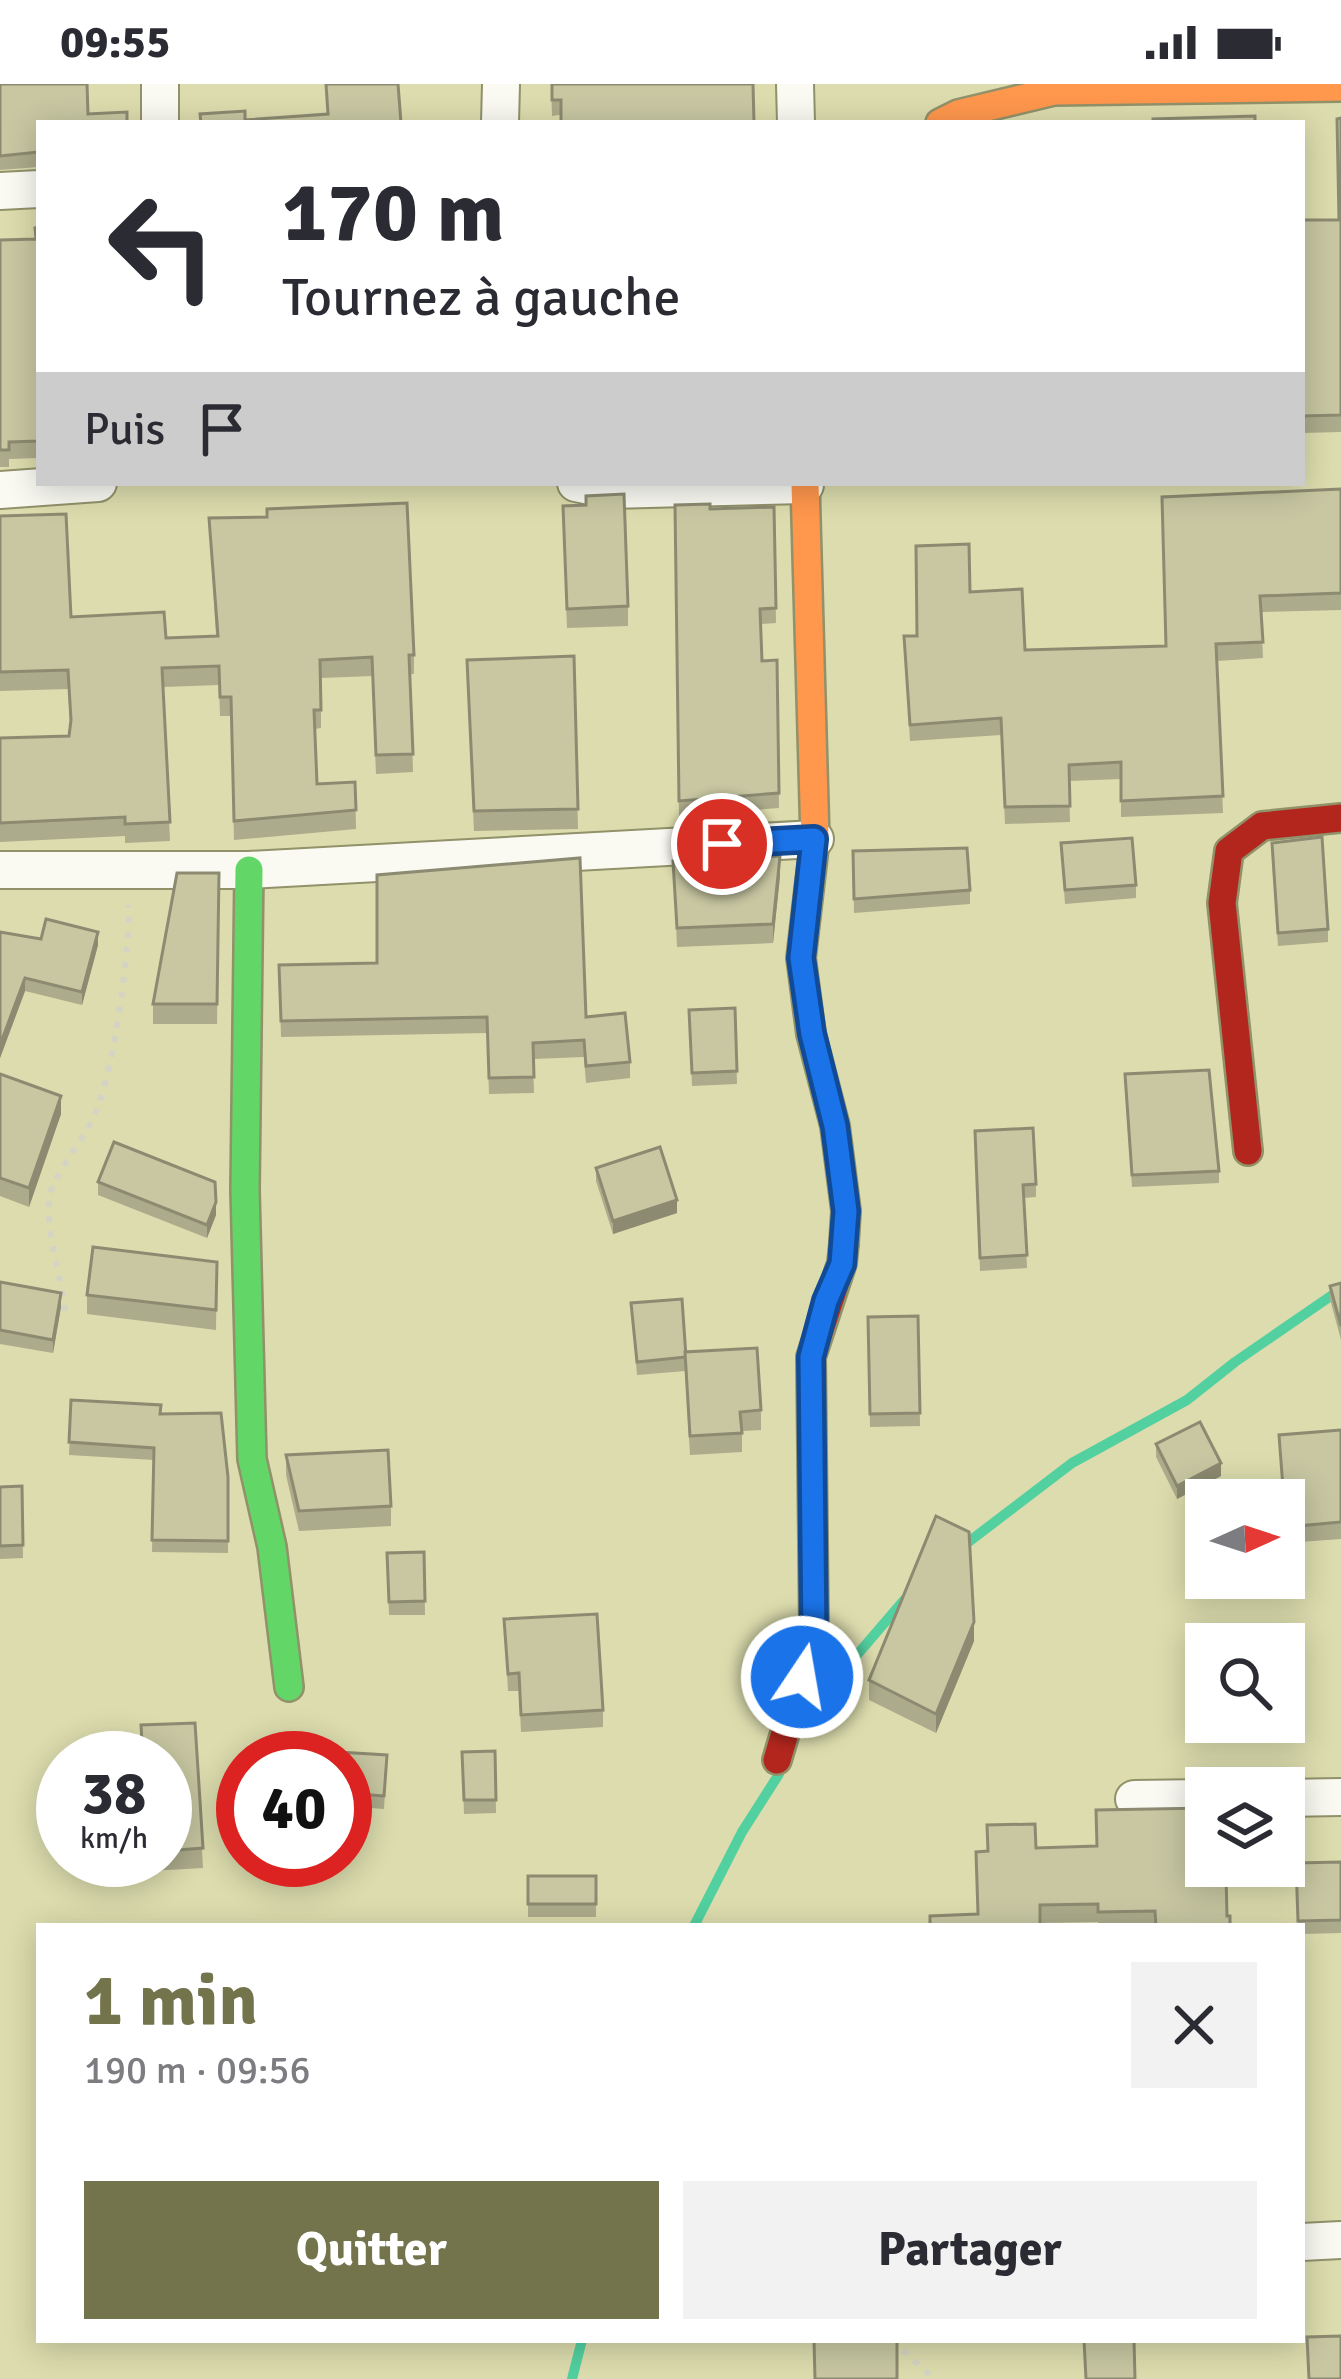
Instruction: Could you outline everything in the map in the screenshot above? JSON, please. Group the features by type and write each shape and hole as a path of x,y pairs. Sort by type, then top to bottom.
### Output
{"street":[{"path":"160,84 160,120"},
{"path":"500,120 501,84"},
{"path":"795,84 796,120"},
{"path":"946,120 1054,91 1341,87"},
{"path":"0,191 36,189"},
{"path":"0,490 56,486"},
{"path":"590,486 610,490 740,486"},
{"path":"777,1760 814,1635 811,1357 842,1264 846,1211 835,1126 812,1034 801,958 814,839 805,486"},
{"path":"1248,1151 1222,903 1229,851 1262,826 1341,818"},
{"path":"0,870 249,870 814,839"},
{"path":"249,870 245,1190 252,1459 272,1547 289,1687"},
{"path":"1305,1798 1341,1797"},
{"path":"1134,1799 1185,1798"},
{"path":"1305,2242 1341,2240"}],"path":[{"path":"65,1311 50,1227 50,1193 98,1107 117,1014 129,915 125,872"},
{"path":"895,2343 934,2379"}],"building":[{"path":"0,84 87,84 88,114 127,112 127,120 36,120 36,152 0,156"},
{"path":"326,84 398,84 401,120 245,120 328,114"},
{"path":"552,84 753,84 754,120 561,120 561,100 552,100"},
{"path":"245,111 245,120 201,120 200,114"},
{"path":"1255,116 1255,120 1153,119"},
{"path":"1341,118 1341,415 1305,416 1305,220 1339,220 1337,119"},
{"path":"36,239 36,441 9,442 9,450 0,450 0,240"},
{"path":"1341,489 1341,593 1260,596 1263,642 1216,644 1223,796 1121,801 1121,762 1069,765 1070,806 1005,807 1001,718 910,725 904,636 917,636 916,546 969,544 970,592 1022,589 1025,650 1166,646 1162,497"},
{"path":"624,494 628,606 567,609 563,506 586,505 586,496"},
{"path":"407,503 413,754 376,755 372,657 320,660 321,710 314,710 317,784 355,782 356,810 234,821 231,697 220,697 219,666 162,668 170,822 125,824 125,817 0,823 0,738 69,736 71,720 68,670 0,672 0,516 66,514 71,617 164,612 166,638 218,636 209,518 267,517 267,509"},
{"path":"710,504 710,509 774,507 776,608 760,609 762,661 777,660 779,793 679,801 675,505"},
{"path":"574,656 578,809 474,811 467,660"},
{"path":"1322,837 1328,929 1278,933 1272,843"},
{"path":"1132,838 1136,885 1065,890 1061,843"},
{"path":"967,848 970,890 854,899 853,851"},
{"path":"780,856 773,924 677,928 673,861"},
{"path":"580,858 586,1017 625,1013 630,1062 586,1066 584,1040 533,1043 534,1077 489,1078 487,1017 281,1021 279,965 377,963 377,875"},
{"path":"177,873 219,873 217,1004 153,1004"},
{"path":"46,919 98,932 82,992 25,978 0,1045 0,932 41,939"},
{"path":"735,1008 737,1071 692,1073 689,1010"},
{"path":"1209,1070 1219,1171 1132,1175 1125,1074"},
{"path":"0,1074 61,1096 29,1188 0,1178"},
{"path":"1033,1128 1036,1184 1023,1185 1027,1255 980,1258 975,1131"},
{"path":"114,1142 215,1182 216,1202 207,1225 98,1182"},
{"path":"660,1147 677,1200 613,1221 596,1168"},
{"path":"93,1247 217,1262 216,1310 87,1295"},
{"path":"0,1282 61,1293 53,1340 0,1330"},
{"path":"1341,1283 1341,1326 1330,1286"},
{"path":"682,1299 686,1357 637,1362 631,1303"},
{"path":"918,1316 920,1413 870,1414 868,1317"},
{"path":"757,1348 761,1410 740,1412 742,1433 690,1436 685,1352"},
{"path":"71,1400 161,1405 160,1414 221,1413 228,1541 152,1540 154,1448 69,1442"},
{"path":"1200,1422 1221,1463 1177,1486 1156,1444"},
{"path":"1341,1430 1341,1522 1305,1525 1305,1479 1282,1479 1279,1435"},
{"path":"388,1450 391,1506 299,1511 286,1455"},
{"path":"22,1486 23,1545 0,1546 0,1487"},
{"path":"936,1516 969,1532 974,1622 936,1714 869,1680"},
{"path":"424,1552 425,1601 389,1602 387,1553"},
{"path":"597,1614 603,1710 521,1715 519,1673 508,1674 504,1619"},
{"path":"195,1723 203,1848 192,1849 192,1731 141,1731 141,1725"},
{"path":"495,1751 496,1800 464,1800 462,1752"},
{"path":"372,1754 387,1755 384,1796 372,1795"},
{"path":"1185,1808 1185,1887 1226,1887 1230,1923 1156,1923 1155,1911 1098,1912 1098,1904 1040,1905 1040,1923 930,1923 930,1916 978,1914 976,1852 988,1851 987,1825 1035,1824 1036,1848 1097,1846 1096,1810"},
{"path":"1341,1862 1341,1920 1298,1921 1297,1887 1305,1887 1305,1863"},
{"path":"528,1876 596,1876 596,1904 528,1904"},
{"path":"1341,2336 1341,2379 1309,2379 1307,2337"},
{"path":"814,2343 897,2343 897,2379 815,2379"},
{"path":"1084,2343 1134,2343 1135,2379 1086,2379"}],"waterway":[{"path":"958,1550 1072,1463 1187,1400 1341,1289"},
{"path":"812,1723 838,1677 905,1599"},
{"path":"696,1923 742,1832 779,1774"},
{"path":"572,2379 581,2343"}],"traffic: fast":[{"path":"249,870 245,1190 252,1459 272,1547 289,1687"}],"traffic: slow":[{"path":"946,120 1054,91 1341,87"},
{"path":"805,486 815,839 801,958 811,1034 835,1126 846,1211 844,1243"}],"traffic: jam":[{"path":"1248,1151 1222,903 1229,851 1262,826 1341,818"},
{"path":"777,1760 814,1635 811,1357 842,1263 844,1243"}],"route":[{"path":"722,844 814,839 801,958 812,1034 835,1126 846,1211 842,1264 811,1357 814,1635 802,1677"}]}
